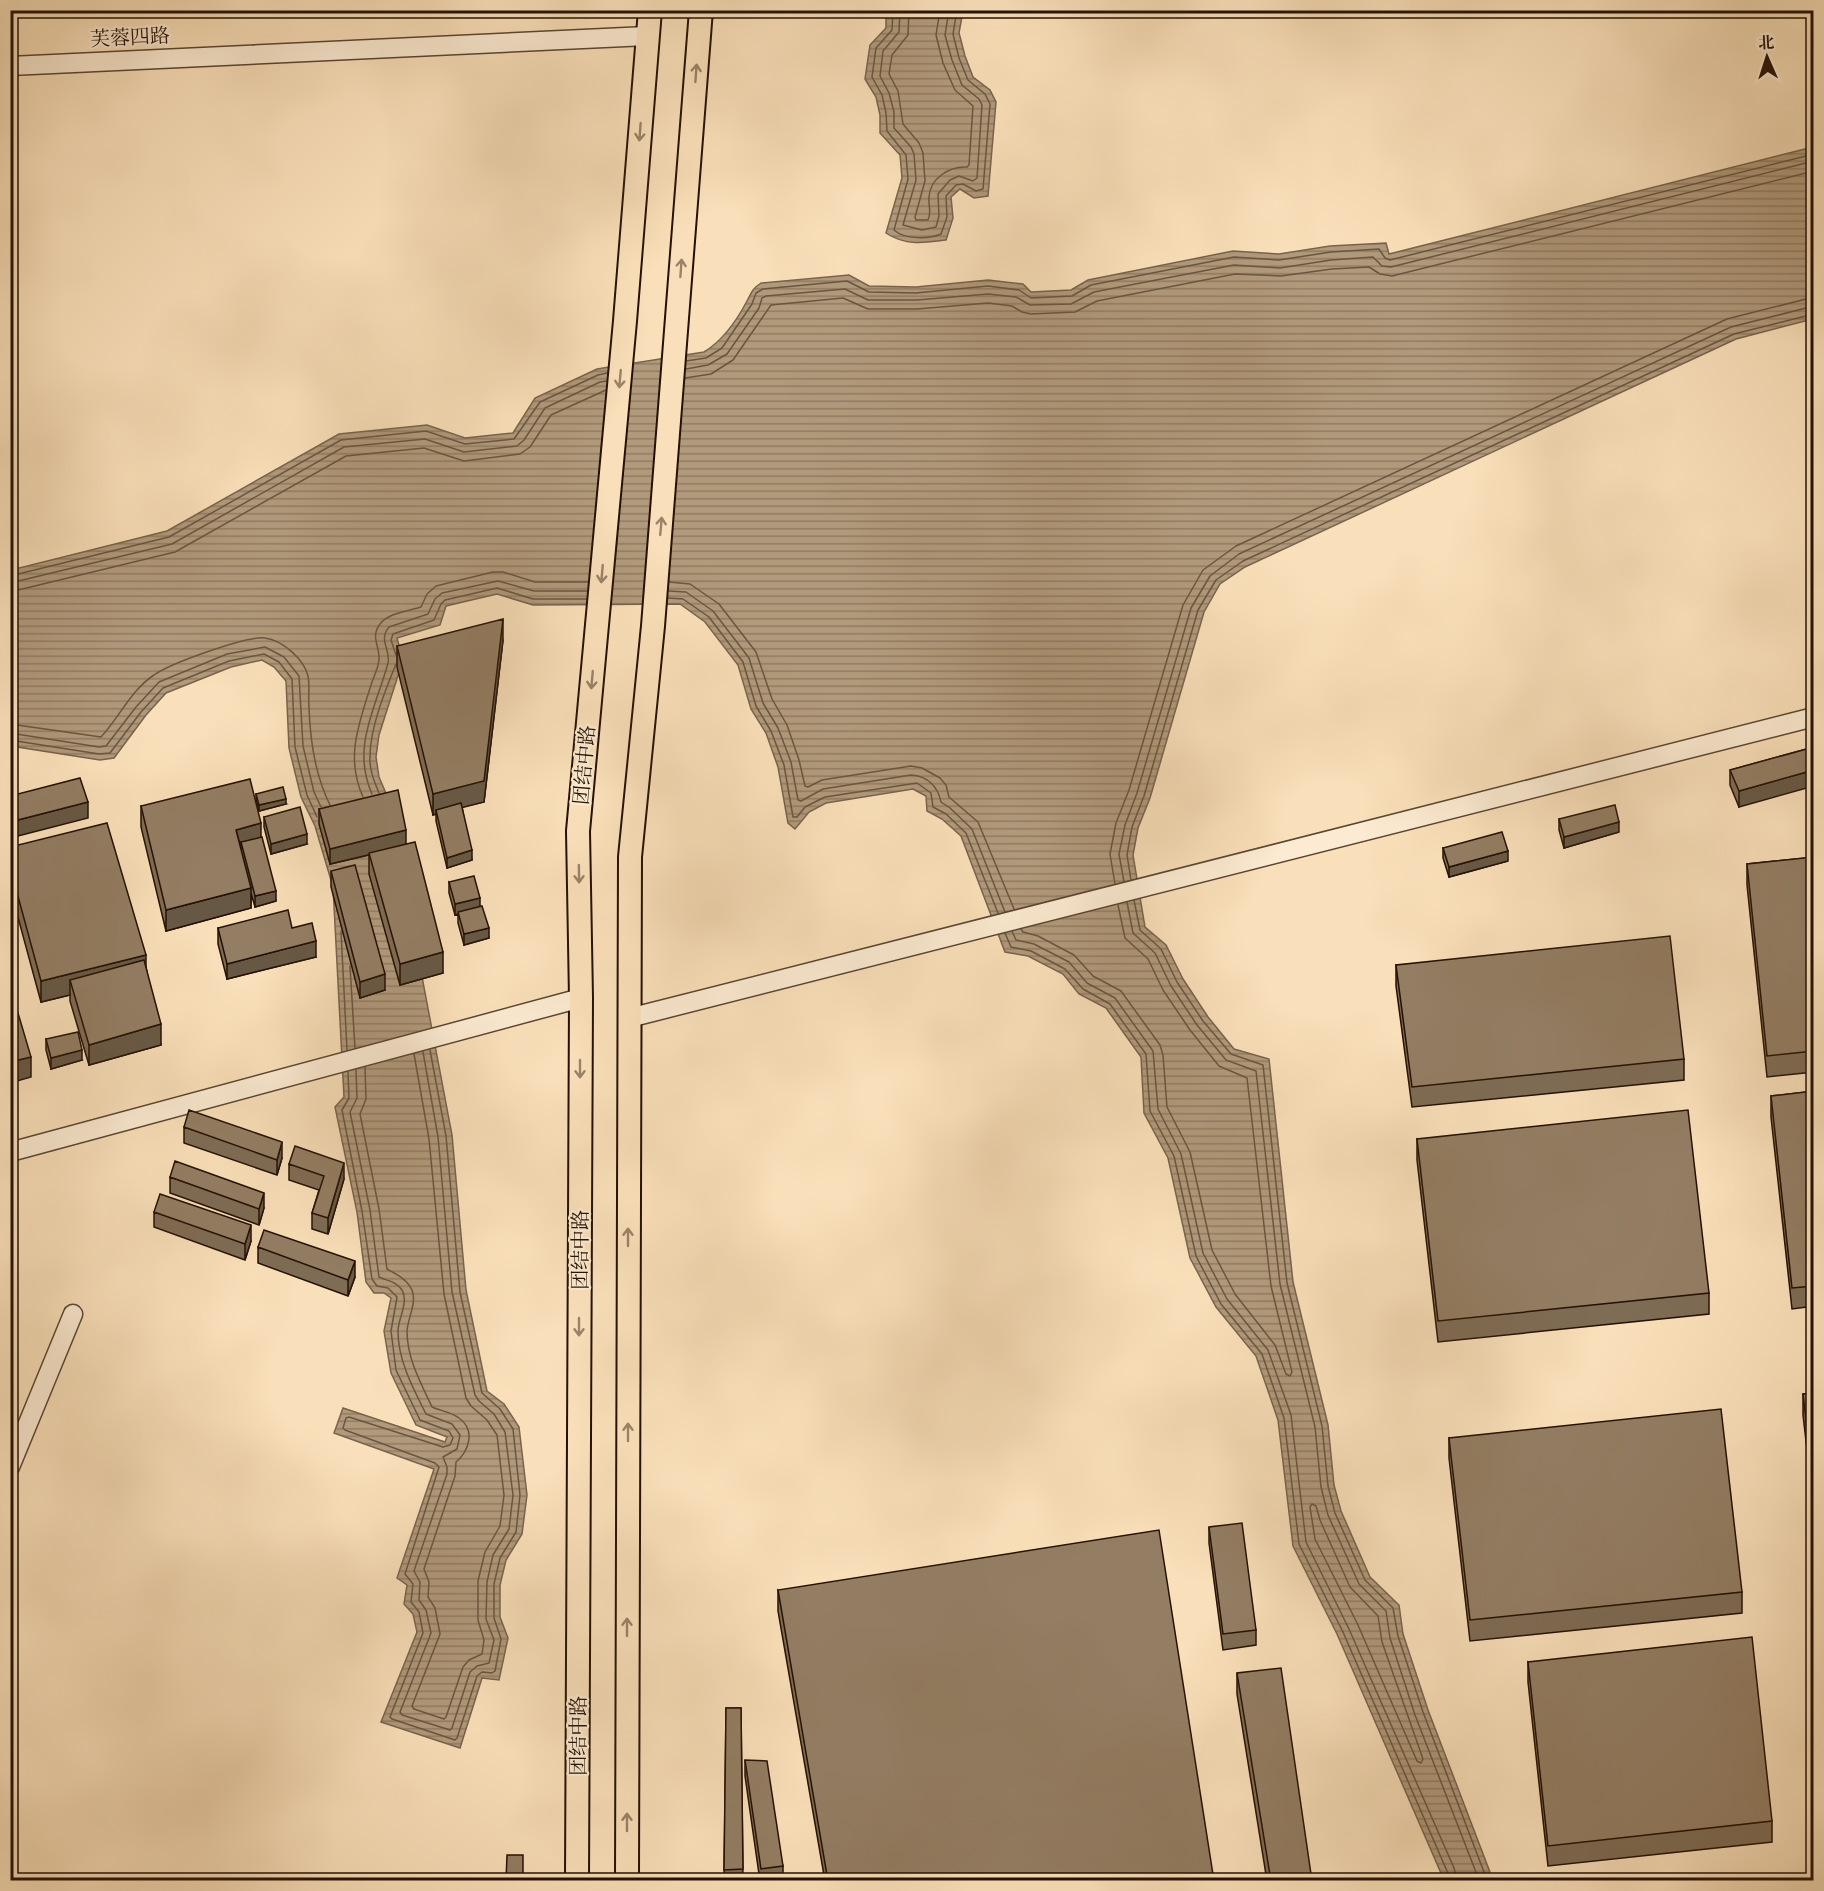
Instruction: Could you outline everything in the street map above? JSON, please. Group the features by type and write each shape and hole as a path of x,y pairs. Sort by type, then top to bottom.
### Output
{"main road":[{"name":"团结中路","path":"577,1881 581,998 578,831 625,321 650,10"},
{"path":"627,1881 630,857 653,626 701,10"}],"street":[{"name":"芙蓉四路","path":"10,66 647,36"},
{"path":"629,1018 1814,717"},
{"path":"10,1152 581,998"},
{"path":"10,1467 73,1314"}],"water":[{"path":"886,11 963,11 959,33 965,56 973,77 990,90 996,102 988,196 974,198 960,189 951,197 953,218 946,240 908,242 886,233 902,178 900,155 880,133 880,115 876,97 865,79 870,45 886,28"},
{"path":"1813,147 1813,319 1736,339 1245,567 1220,584 1204,612 1150,798 1138,828 1133,855 1145,927 1166,945 1183,979 1208,1017 1234,1049 1269,1059 1293,1282 1328,1425 1334,1485 1341,1511 1370,1577 1399,1605 1403,1634 1428,1710 1493,1880 1444,1880 1337,1634 1293,1546 1278,1420 1256,1356 1216,1307 1190,1258 1168,1158 1144,1113 1141,1057 1106,1008 1079,994 1063,974 1028,956 1005,952 961,836 942,819 927,811 926,796 913,789 826,803 809,812 795,829 788,823 778,767 766,733 751,709 738,665 705,622 680,604 533,605 497,594 446,606 440,625 397,638 403,660 379,735 376,757 379,777 397,819 419,961 452,1135 466,1290 487,1391 504,1404 519,1427 527,1495 522,1534 506,1560 500,1585 500,1617 508,1638 499,1680 482,1678 460,1748 381,1722 417,1632 413,1614 404,1604 407,1585 397,1578 434,1469 334,1433 343,1408 445,1442 447,1437 416,1425 391,1373 384,1331 391,1298 384,1293 374,1293 366,1282 357,1212 335,1107 344,1097 333,887 315,826 301,797 289,748 286,681 274,667 262,660 231,667 166,693 146,715 114,758 100,760 11,746 11,570 167,531 339,434 427,425 465,438 513,433 535,398 597,369 704,352 728,330 752,291 761,283 849,275 869,286 916,287 988,280 1023,284 1031,292 1071,290 1088,280 1233,251 1279,254 1330,246 1386,243 1389,254"}],"building":[{"path":"503,619 484,781 433,794 397,646"},
{"path":"1814,747 1814,770 1739,791 1730,770"},
{"path":"80,778 88,802 10,822 10,796"},
{"path":"250,779 261,823 236,830 251,888 166,910 141,806"},
{"path":"283,787 286,799 259,805 256,794"},
{"path":"398,790 406,830 330,849 319,809"},
{"path":"461,803 472,850 447,858 436,810"},
{"path":"1615,805 1619,822 1564,837 1559,819"},
{"path":"300,807 307,834 271,844 264,817"},
{"path":"107,823 146,955 41,981 10,867 10,847"},
{"path":"1502,832 1508,851 1449,867 1443,848"},
{"path":"262,837 276,891 255,896 241,842"},
{"path":"415,842 443,952 400,964 369,853"},
{"path":"1814,857 1814,1051 1767,1056 1747,864"},
{"path":"355,865 385,974 360,982 331,871"},
{"path":"474,876 480,898 455,904 449,882"},
{"path":"482,906 489,928 464,934 458,912"},
{"path":"288,910 292,928 312,923 316,941 227,964 218,928"},
{"path":"1670,936 1684,1059 1412,1087 1396,965"},
{"path":"144,960 161,1024 89,1045 70,980"},
{"path":"10,986 31,1057 10,1062"},
{"path":"78,1032 82,1050 51,1058 46,1039"},
{"path":"1814,1091 1814,1286 1792,1288 1771,1096"},
{"path":"189,1110 282,1142 277,1160 184,1127"},
{"path":"1688,1110 1709,1293 1438,1321 1417,1139"},
{"path":"295,1146 344,1163 328,1218 312,1213 324,1176 289,1164"},
{"path":"175,1161 264,1193 259,1209 170,1177"},
{"path":"160,1194 251,1225 245,1244 154,1212"},
{"path":"264,1230 355,1261 348,1280 258,1247"},
{"path":"1814,1393 1814,1490 1803,1394"},
{"path":"1721,1409 1742,1592 1470,1620 1449,1438"},
{"path":"1242,1523 1256,1630 1223,1634 1209,1527"},
{"path":"1159,1530 1214,1881 828,1881 778,1590"},
{"path":"1752,1637 1772,1821 1548,1846 1528,1662"},
{"path":"1281,1668 1312,1881 1271,1881 1237,1673"},
{"path":"726,1708 741,1708 743,1869 724,1870"},
{"path":"745,1760 767,1761 783,1866 761,1869"},
{"path":"507,1855 523,1855 523,1881 506,1881"}]}
